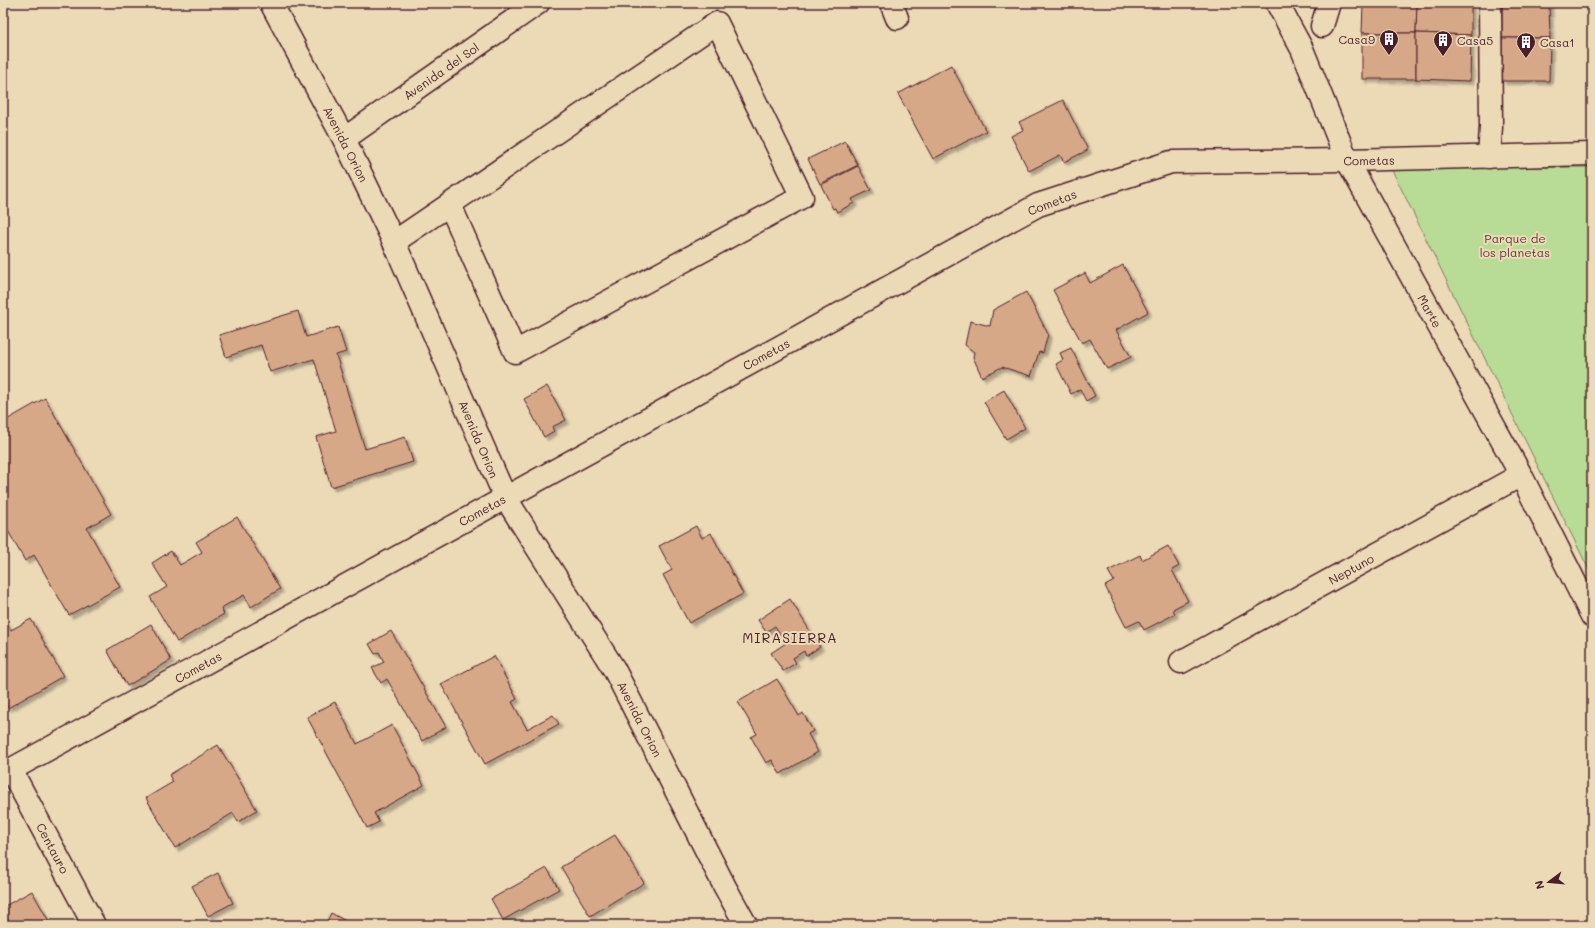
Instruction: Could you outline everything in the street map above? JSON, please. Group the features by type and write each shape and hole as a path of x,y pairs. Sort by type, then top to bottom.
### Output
{"street":[{"name":"Avenida Orion","path":"271,3 344,139 394,242 505,497 614,669 725,887 746,925"},
{"name":"Avenida del Sol","path":"344,139 538,3"},
{"name":"Marte","path":"1277,3 1302,49 1347,160 1521,475 1592,616"},
{"path":"1322,26 1329,3"},
{"path":"1489,157 1491,127 1490,3"},
{"path":"394,242 718,23 802,196 515,352 450,205"},
{"name":"Cometas","path":"7,772 1038,205 1171,162 1347,160 1592,154"},
{"name":"Neptuno","path":"1181,662 1521,475"},
{"name":"Centauro","path":"7,772 94,925"}],"green space":[{"name":"Parque de los planetas","path":"1592,167 1592,576 1391,168"}],"building":[{"path":"1363,3 1417,3 1416,33 1362,33"},
{"path":"1417,3 1471,3 1471,35 1416,33"},
{"path":"1502,3 1549,3 1550,38 1502,38"},
{"name":"Casa9","path":"1362,33 1416,33 1416,79 1362,79"},
{"name":"Casa5","path":"1416,33 1471,35 1470,81 1416,79"},
{"name":"Casa1","path":"1502,38 1550,38 1549,81 1502,81"},
{"path":"951,65 986,131 933,159 898,94"},
{"path":"1063,100 1088,150 1064,162 1060,155 1029,171 1011,136 1023,130 1019,122"},
{"path":"845,141 858,165 820,184 808,159"},
{"path":"858,166 871,190 852,199 854,203 837,212 835,208 833,209 821,185"},
{"path":"1123,265 1148,312 1116,330 1131,357 1107,369 1090,339 1082,343 1053,290 1085,273 1090,283"},
{"path":"1026,292 1048,334 1043,353 1039,352 1031,376 1002,367 982,377 973,357 974,352 965,345 970,321 990,326 993,310"},
{"path":"298,311 306,337 338,327 346,352 336,355 365,449 405,437 413,462 331,487 316,437 336,431 314,359 270,372 261,345 226,357 219,335"},
{"path":"1071,348 1095,396 1086,401 1080,389 1071,394 1056,364 1063,360 1060,353"},
{"path":"547,386 566,420 552,427 554,431 544,437 524,399"},
{"path":"1004,390 1025,428 1006,439 984,402"},
{"path":"45,398 111,514 87,528 120,587 69,615 34,555 25,561 3,522 3,422"},
{"path":"237,517 280,589 251,607 244,595 221,608 224,614 177,642 150,597 167,587 152,563 171,551 180,565 202,552 196,542"},
{"path":"696,526 702,538 711,533 743,594 689,623 663,575 672,570 659,546"},
{"path":"1168,546 1179,566 1172,570 1188,601 1173,609 1175,614 1144,630 1139,621 1126,627 1105,586 1114,581 1108,571 1140,555 1142,560"},
{"path":"790,599 820,647 806,656 804,651 793,658 796,663 783,671 771,653 786,643 775,626 766,632 758,620"},
{"path":"31,619 63,676 8,708 3,699 3,621 5,620 11,630"},
{"path":"151,624 171,660 127,686 107,650"},
{"path":"391,631 446,727 422,741 387,679 381,683 372,668 384,662 379,652 375,654 369,644"},
{"path":"494,656 517,699 512,702 527,729 553,715 559,724 485,764 441,684"},
{"path":"777,679 799,716 803,713 813,731 808,734 818,752 780,774 772,760 766,763 751,737 757,734 738,702"},
{"path":"335,702 357,744 392,725 424,785 374,813 379,822 367,828 307,717"},
{"path":"218,745 257,810 238,822 233,813 175,848 146,798 173,782 169,775"},
{"path":"615,835 644,883 590,916 561,867"},
{"path":"547,868 559,889 503,920 491,899"},
{"path":"218,873 233,903 208,916 192,886"},
{"path":"32,891 51,925 3,925 3,907"},
{"path":"331,913 353,925 325,925"}],"place":[{"name":"Casa9","path":"1389,56"},
{"name":"Casa5","path":"1443,57"},
{"name":"Casa1","path":"1526,59"}],"district":[{"name":"MIRASIERRA","path":"790,637"}]}
